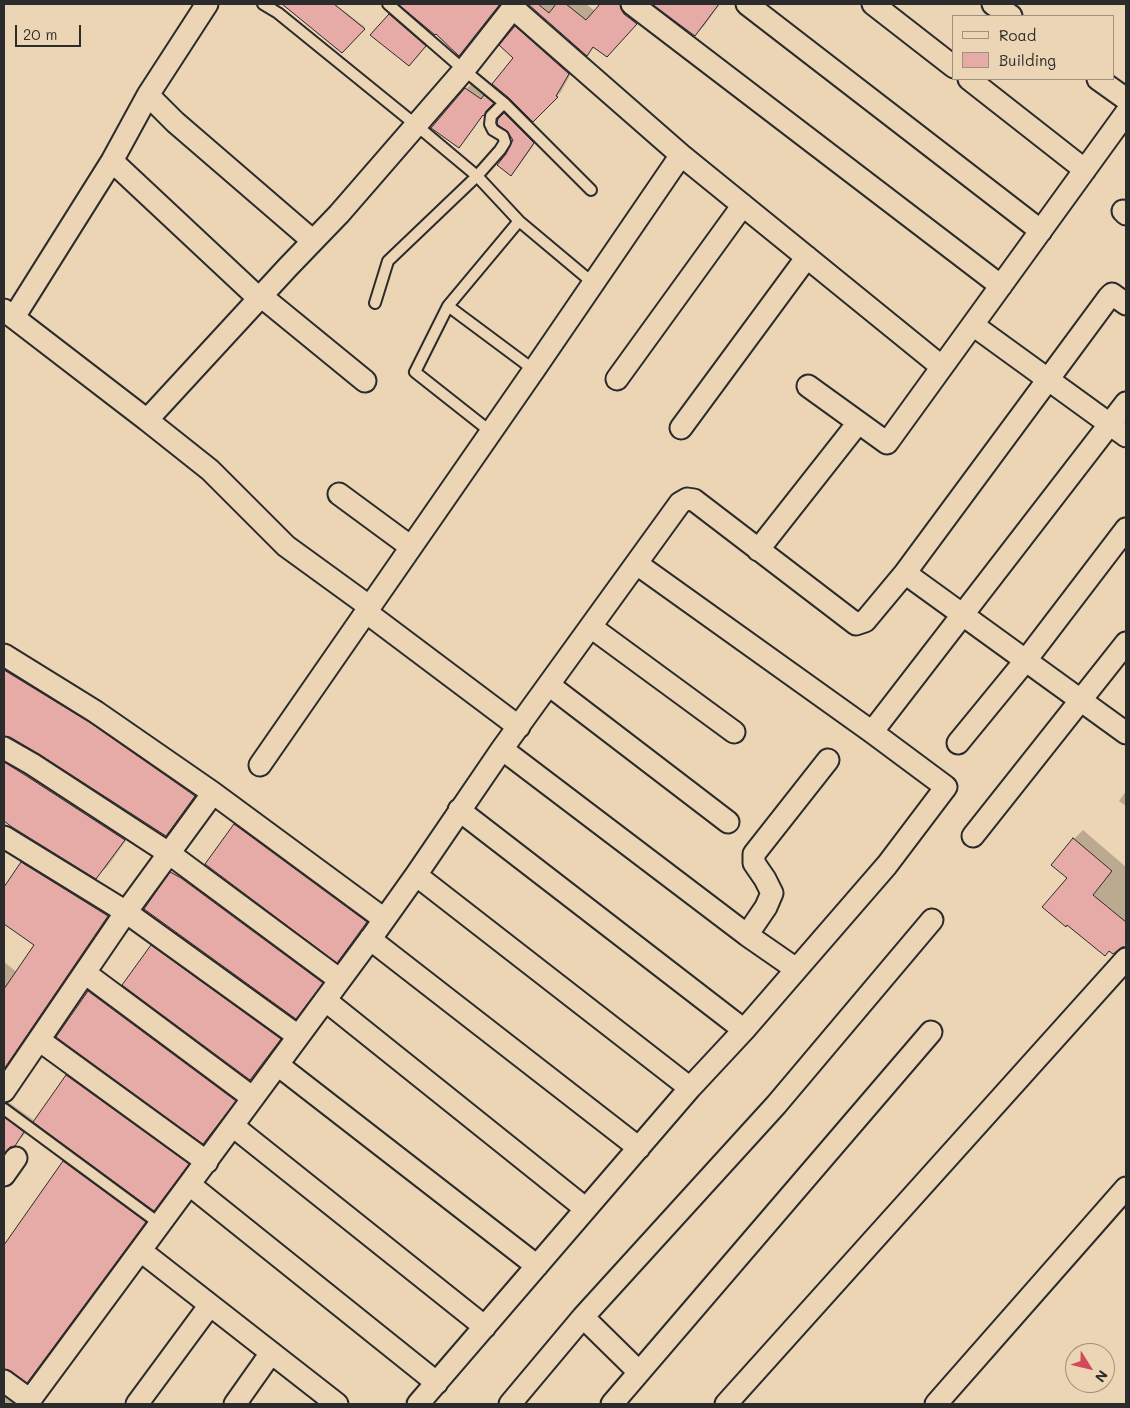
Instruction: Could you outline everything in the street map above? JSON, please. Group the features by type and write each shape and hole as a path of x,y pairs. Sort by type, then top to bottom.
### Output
{"street":[{"path":"207,4 148,95 112,161 9,314 210,470 286,546 519,727"},
{"path":"632,4 1001,286"},
{"path":"747,4 1040,231"},
{"path":"873,4 952,65"},
{"path":"993,4 1010,15"},
{"path":"147,420 339,214 464,70 512,5 681,154 942,367"},
{"path":"970,80 1085,170"},
{"path":"1099,80 1126,99"},
{"path":"148,95 175,122 313,241"},
{"path":"808,386 887,443 1126,113"},
{"path":"260,765 534,370 681,154"},
{"path":"112,161 252,292 261,296 365,381"},
{"path":"617,379 743,205"},
{"path":"681,428 807,257"},
{"path":"4,1381 29,1402 370,939 502,749 680,503 687,499 694,500 856,624 865,621 905,572 1112,294 1126,304"},
{"path":"973,325 1118,430"},
{"path":"872,732 963,615 1118,430 1126,404"},
{"path":"758,550 858,423"},
{"path":"339,494 411,547"},
{"path":"958,743 1026,660 1126,529"},
{"path":"418,1404 690,1088 744,1030 887,865 946,787 637,564"},
{"path":"905,572 1126,733"},
{"path":"591,627 734,732"},
{"path":"973,836 1126,643"},
{"path":"4,655 96,712 213,793 384,919"},
{"path":"549,685 728,822"},
{"path":"4,748 32,764 170,854 340,980"},
{"path":"502,749 747,935 796,969"},
{"path":"747,935 766,907 772,893 754,863 754,854 828,760"},
{"path":"4,1091 126,912 213,793"},
{"path":"460,810 744,1030"},
{"path":"4,837 126,912 298,1036"},
{"path":"416,874 690,1088"},
{"path":"510,1404 583,1317 776,1105 932,920"},
{"path":"370,939 639,1148"},
{"path":"726,1404 1126,959"},
{"path":"85,973 253,1098"},
{"path":"325,1000 586,1209"},
{"path":"612,1404 931,1032"},
{"path":"39,1040 207,1162"},
{"path":"278,1065 538,1266"},
{"path":"233,1126 485,1327"},
{"path":"4,1175 16,1158"},
{"path":"190,1185 437,1382"},
{"path":"936,1404 1126,1188"},
{"path":"141,1251 271,1353 324,1400"},
{"path":"137,1404 210,1305"},
{"path":"583,1317 639,1372"},
{"path":"235,1404 271,1353"}],"lane":[{"path":"264,4 278,13 477,176 519,221 592,283"},
{"path":"388,4 504,103 591,190"},
{"path":"375,303 388,261 477,176 500,150 505,142 503,136 493,130 490,124 491,116 504,103"},
{"path":"491,432 415,372 448,306 519,221"},
{"path":"448,306 534,370"},
{"path":"4,1109 160,1224"}],"building":[{"path":"282,4 334,4 365,29 342,53"},
{"path":"398,4 500,4 459,56 436,34"},
{"path":"528,4 538,4 549,13 556,4 566,4 586,20 600,4 620,4 624,14 637,24 607,57 593,47 587,56"},
{"path":"652,4 719,4 695,36"},
{"path":"389,14 426,46 409,66 370,35"},
{"path":"515,26 569,74 556,96 558,97 533,122 492,84 513,58 499,45"},
{"path":"465,88 481,99 484,95 494,103 459,148 431,128"},
{"path":"504,113 534,143 511,176 497,165 506,154 513,140 507,131 497,123"},
{"path":"4,670 89,722 195,796 166,836 39,754 10,737 4,736"},
{"path":"4,762 125,840 96,879 4,821"},
{"path":"234,824 367,922 337,963 205,864"},
{"path":"1073,838 1112,871 1093,895 1126,922 1126,947 1122,947 1113,954 1109,951 1105,956 1042,907 1067,878 1051,865"},
{"path":"21,862 108,916 4,1069 4,989 34,945 4,924 4,887"},
{"path":"170,872 181,878 323,983 296,1019 144,909"},
{"path":"151,945 281,1039 250,1080 122,985"},
{"path":"88,991 236,1101 203,1144 56,1037"},
{"path":"66,1075 189,1164 154,1211 33,1122"},
{"path":"4,1117 24,1132 15,1146 10,1147 4,1154"},
{"path":"63,1161 146,1222 27,1383 11,1371 4,1369 4,1245"}]}
